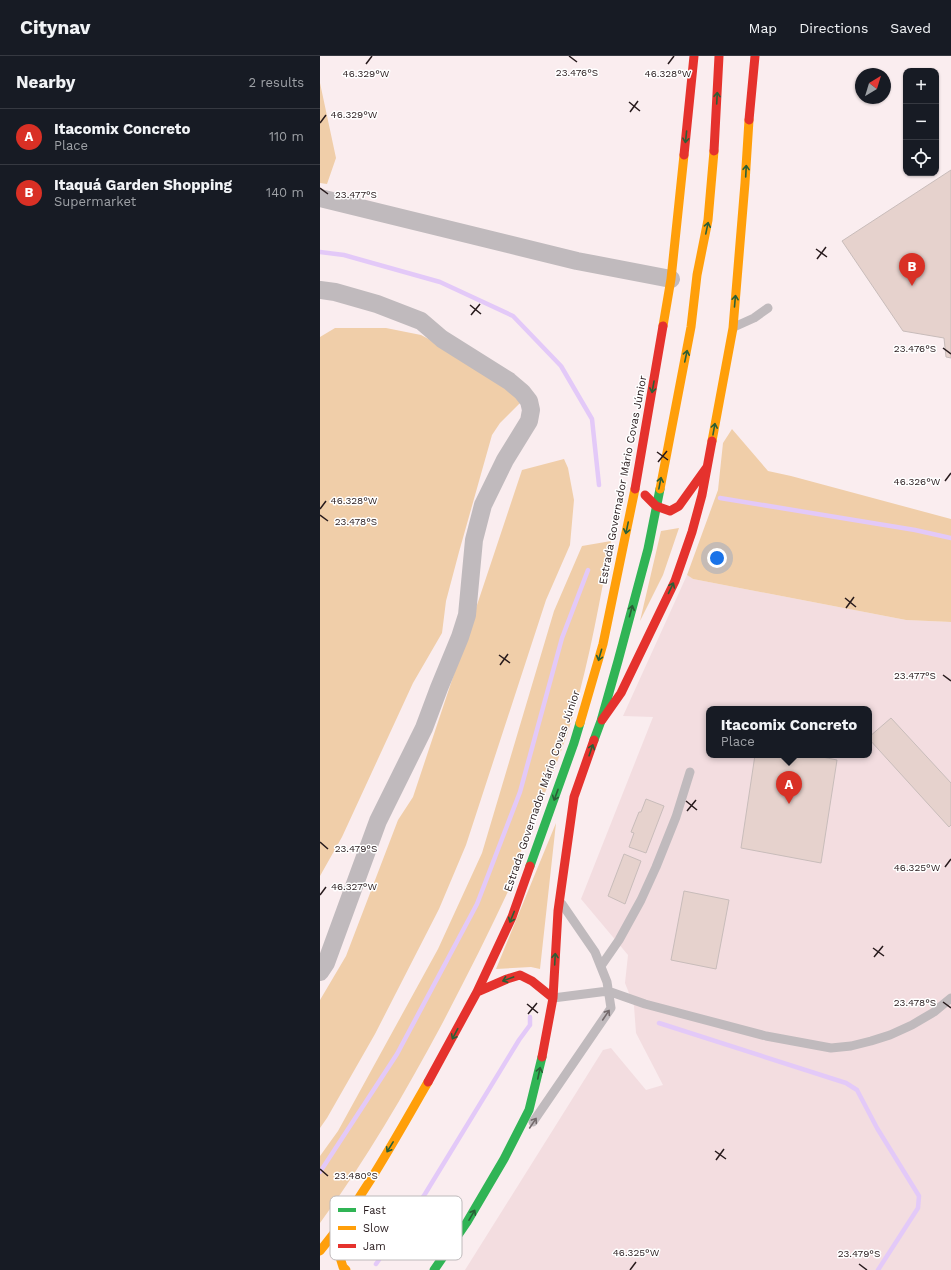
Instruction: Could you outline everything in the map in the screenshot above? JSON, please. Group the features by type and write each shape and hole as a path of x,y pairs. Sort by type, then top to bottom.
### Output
{"main road":[{"name":"Estrada Governador Mário Covas Júnior","path":"357,1196 394,1140 443,1056 477,992 512,917 574,743 603,644 640,460 671,279 694,56"},
{"path":"462,1229 504,1159 529,1110 538,1076 553,998 560,901 574,797 601,721 648,549 692,327 697,275 708,220 715,145 720,56"},
{"path":"601,721 621,693 675,581 692,532 702,495 733,328 745,183 749,112 755,56"},
{"path":"640,460 645,495 656,506 670,511 680,506 707,467"},
{"path":"477,992 520,975 532,981 553,998"},
{"name":"Estrada Governador Mário Covas Júnior","path":"320,1251 330,1238"},
{"path":"341,1260 343,1267 346,1270"},
{"path":"428,1270 440,1261"},
{"path":"434,1270 440,1261"}],"street":[{"path":"320,198 577,261 671,279"},
{"path":"320,290 335,292 377,304 421,321 442,339 509,381 522,392 529,401 531,410 529,421 505,460 483,505 474,540 467,615 460,637 424,728 378,821 326,963 320,972"}],"lane":[{"path":"733,328 754,318 768,308"},
{"path":"601,966 619,940 641,900 676,817 690,772"},
{"path":"479,1201 611,1008 606,982 595,952 560,901"},
{"path":"553,998 608,991 645,1004 766,1036 831,1048 851,1046 890,1035 912,1025 934,1012 951,998"}],"shaded area":[{"path":"320,83 336,158 327,184 320,183"},
{"path":"335,328 386,328 421,335 476,364 522,401 500,423 492,435 446,601 442,633 413,683 342,837 320,876 320,337"},
{"path":"732,429 768,471 951,519 951,622 906,620 693,579 687,575 718,490 723,443"},
{"path":"564,459 568,468 574,500 570,545 546,600 466,845 439,909 375,1034 320,1128 320,1000 346,956 398,820 413,797 522,470"},
{"path":"679,528 663,575 640,621 661,531"},
{"path":"611,541 590,650 573,716 553,774 514,868 517,872 471,967 414,1075 369,1151 339,1196 330,1196 330,1209 320,1223 320,1156 338,1131 438,949 482,853 554,611 582,546"},
{"path":"687,575 693,579 906,620 951,622 951,1270 465,1270 603,1050 611,1048 646,1090 663,1085 636,1033 634,1006 625,983 628,955 581,899 653,717 623,716"},
{"path":"556,823 540,969 531,967 496,969"}],"building":[{"path":"951,170 951,358 946,357 944,338 903,331 842,241"},
{"path":"891,718 951,783 951,825 949,827 872,742 872,734"},
{"path":"755,758 827,758 837,760 821,863 741,848"},
{"path":"646,799 664,806 646,853 629,847 634,833 631,832"},
{"path":"624,854 641,861 625,904 608,896"},
{"path":"684,891 729,900 716,969 671,960"}],"waterway":[{"path":"320,252 344,255 440,282 513,316 561,366 592,419 599,485"},
{"path":"720,498 915,530 951,538"},
{"path":"320,1172 397,1054 477,904 520,792 562,638 588,570"},
{"path":"424,1196 519,1040 530,1025 530,1017"},
{"path":"659,1023 846,1083 857,1090 877,1128 919,1196 918,1208 878,1270"},
{"path":"376,1264 379,1260"}],"traffic: fast":[{"path":"594,740 618,661 648,549 660,489"},
{"path":"530,866 580,723"},
{"path":"462,1229 504,1159 529,1110 542,1057"},
{"path":"434,1270 441,1260"}],"traffic: slow":[{"path":"712,441 733,328 749,120"},
{"path":"660,489 691,327 697,275 708,220 714,151"},
{"path":"663,326 671,279 684,155"},
{"path":"580,723 603,644 635,489"},
{"path":"360,1196 428,1082"},
{"path":"320,1251 330,1238"},
{"path":"341,1260 343,1267 346,1270"}],"traffic: jam":[{"path":"684,155 694,56"},
{"path":"714,151 719,56"},
{"path":"749,120 755,56"},
{"path":"635,489 663,326"},
{"path":"602,720 621,693 675,581 692,532 702,495 712,441"},
{"path":"645,495 656,506 670,511 679,506 707,467"},
{"path":"542,1057 553,998 558,911 574,797 594,740"},
{"path":"428,1082 477,992 512,917 530,866"},
{"path":"477,992 520,975 532,981 553,998"}],"place":[{"name":"Itaquá Garden Shopping","path":"912,286"},
{"name":"Itacomix Concreto","path":"789,804"}]}
